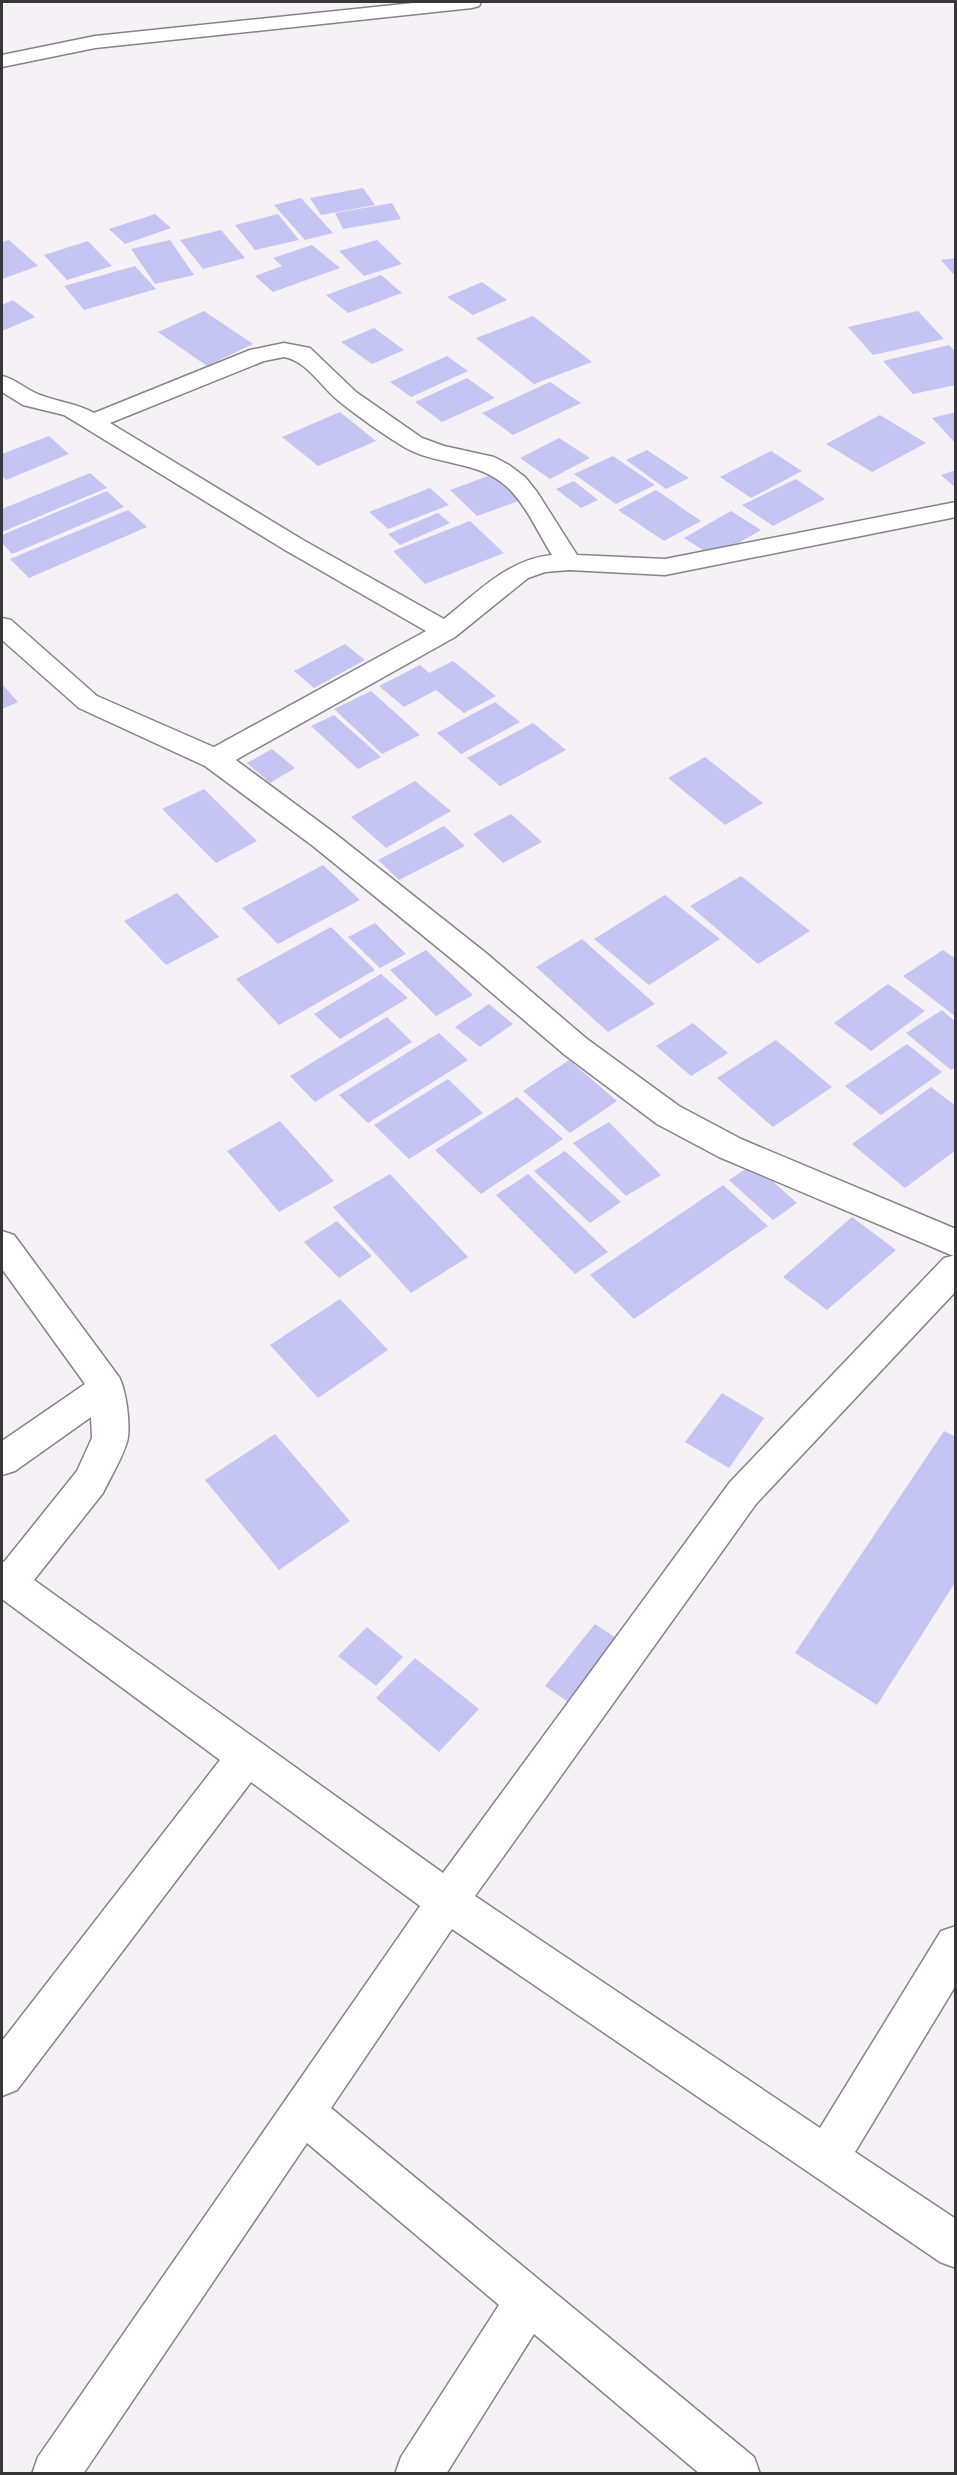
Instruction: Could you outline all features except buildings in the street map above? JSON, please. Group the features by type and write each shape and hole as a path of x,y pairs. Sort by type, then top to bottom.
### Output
{"street":[{"path":"2,61 94,42 472,2"},
{"path":"92,422 258,354 284,350 302,353 348,398 414,443 437,452 485,462 516,482 528,496 569,562"},
{"path":"2,383 31,400 72,410 294,545 446,631"},
{"path":"214,759 446,631 519,572 542,564 569,562 665,567 956,509"},
{"path":"3,629 88,702 214,759 323,839 475,961 576,1047 668,1115 730,1148 956,1244"},
{"path":"2,1244 107,1387 110,1438 90,1482 5,1581 447,1901 956,2246"},
{"path":"56,2474 447,1901 743,1493 956,1268"},
{"path":"2,1460 107,1387"},
{"path":"2,2075 248,1756"},
{"path":"826,2159 956,1946"},
{"path":"303,2112 737,2474"},
{"path":"418,2474 529,2300"}]}
